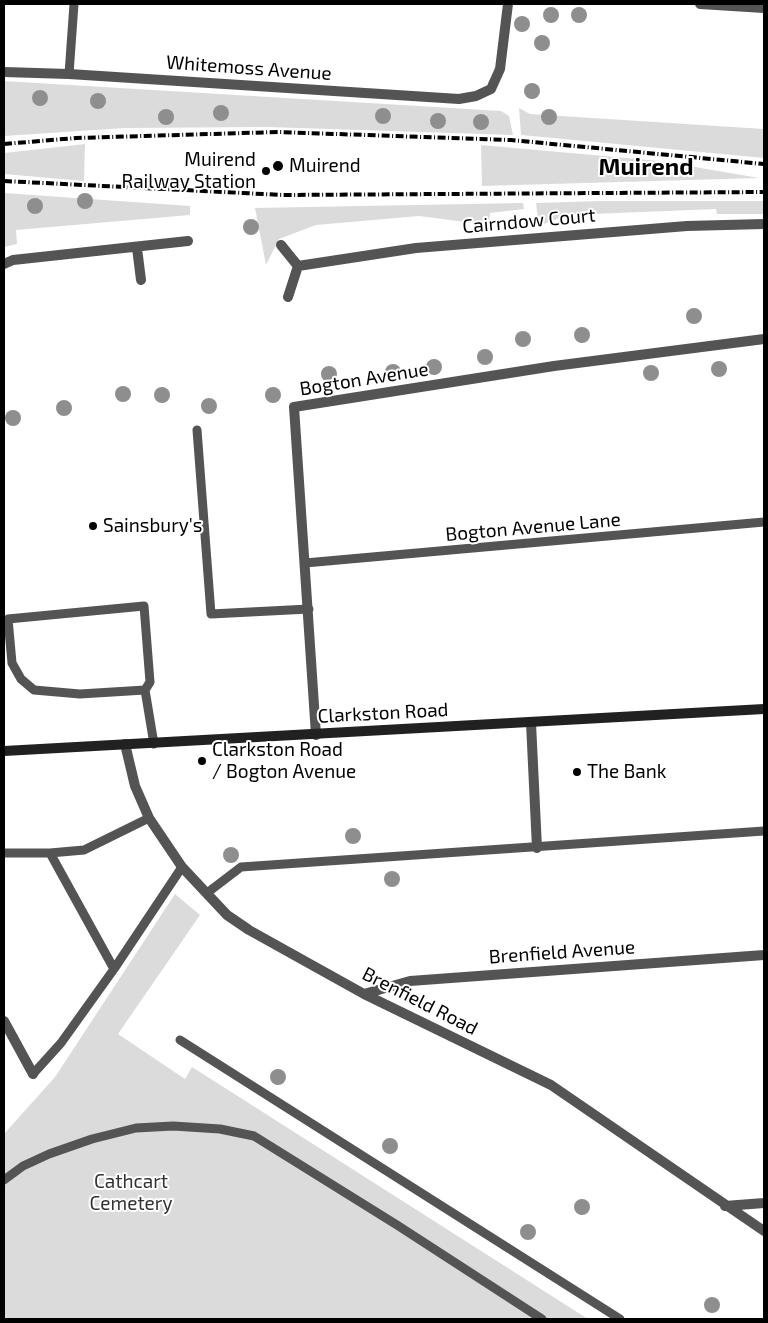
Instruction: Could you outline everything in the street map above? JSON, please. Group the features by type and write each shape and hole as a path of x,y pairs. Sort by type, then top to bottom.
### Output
{"main road":[{"name":"Clarkston Road","path":"4,751 764,709"}],"street":[{"name":"Whitemoss Avenue","path":"4,72 69,74 459,99 476,96 491,89 500,69 502,33 508,4"},
{"path":"700,4 759,7"},
{"name":"Cairndow Court","path":"298,266 416,248 687,226 764,224"},
{"path":"4,264 13,260 188,241"},
{"path":"281,245 298,266 288,297"},
{"path":"137,248 141,280"},
{"name":"Bogton Avenue","path":"316,735 294,407 554,366 764,339"},
{"path":"531,723 537,848"},
{"name":"Brenfield Road","path":"126,744 135,786 149,818 182,867 227,915 249,930 364,994 551,1085 764,1231"},
{"name":"Brenfield Avenue","path":"364,994 410,981 764,955"},
{"path":"4,1021 33,1074"},
{"path":"725,1206 764,1203"}],"lane":[{"path":"69,74 74,4"},
{"path":"197,430 211,614 309,609"},
{"name":"Bogton Avenue Lane","path":"304,564 764,522"},
{"path":"145,690 80,694 34,690 21,679 12,663 8,618 144,606 150,682 145,690 154,744"},
{"path":"4,854 84,850 149,818"},
{"path":"207,893 241,867 764,832"},
{"path":"50,853 114,969"},
{"path":"33,1074 61,1044 182,867"},
{"path":"180,1040 620,1319"},
{"path":"4,1180 23,1166 49,1154 92,1139 136,1128 173,1126 220,1129 254,1136 372,1209 542,1319"}],"green space":[{"path":"4,81 501,111 509,116 513,135 267,127 125,128 4,136"},
{"path":"519,108 530,114 764,129 764,158 521,135"},
{"path":"85,144 84,181 4,174 4,153"},
{"path":"481,145 660,161 759,178 482,186"},
{"path":"4,193 190,206 190,215 16,230 17,244 4,247"},
{"path":"764,201 764,214 717,214 716,209 567,215 539,226 536,203"},
{"path":"523,203 524,209 490,213 489,225 419,216 316,225 279,239 266,265 255,208"},
{"name":"Cathcart Cemetery","path":"175,894 200,915 118,1034 185,1079 192,1067 588,1319 4,1319 4,1134 55,1077"}],"railway":[{"path":"4,144 76,138 278,132 511,140 764,164"},
{"path":"4,181 283,195 764,192"}],"place":[{"name":"Muirend","path":"278,166"},
{"name":"Muirend Railway Station","path":"266,171"},
{"name":"Sainsbury's","path":"93,526"},
{"name":"Clarkston Road / Bogton Avenue","path":"202,761"},
{"name":"The Bank","path":"577,772"}],"district":[{"name":"Muirend","path":"646,167"}]}
